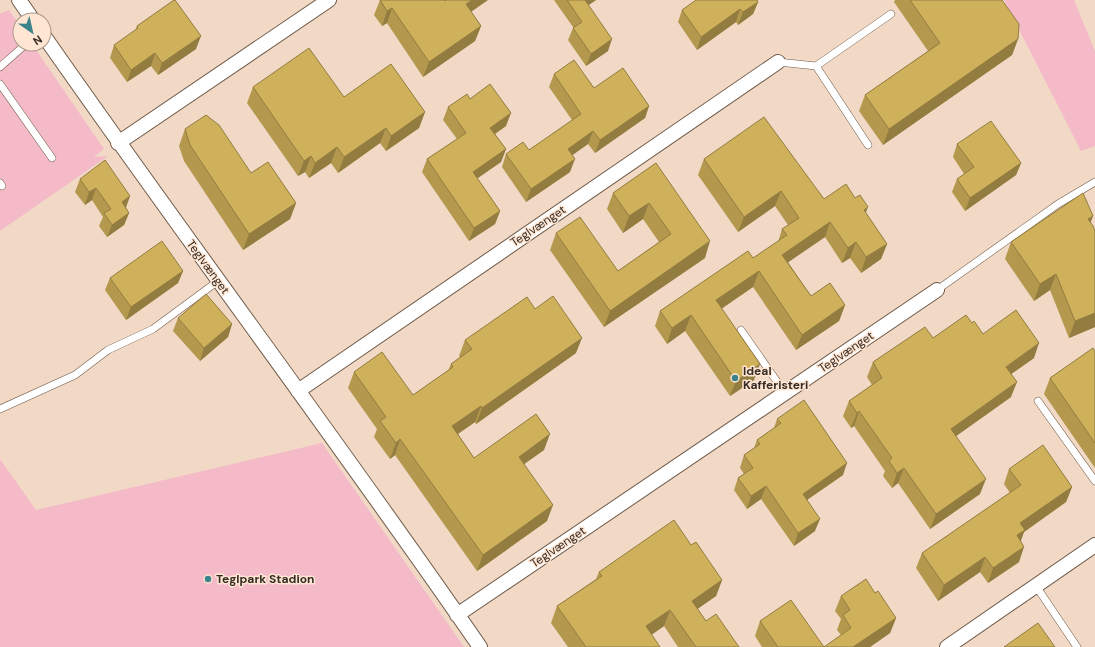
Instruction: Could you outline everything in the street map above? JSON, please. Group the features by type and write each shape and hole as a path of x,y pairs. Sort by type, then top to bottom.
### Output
{"street":[{"path":"19,0 27,12"},
{"path":"118,143 329,0"},
{"name":"Teglvænget","path":"52,48 118,143 298,391 480,647"},
{"name":"Teglvænget","path":"298,391 778,62"},
{"name":"Teglvænget","path":"457,615 937,290"},
{"path":"947,647 1095,545"}],"lane":[{"path":"778,62 816,66 891,14"},
{"path":"0,67 17,52"},
{"path":"816,66 868,145"},
{"path":"0,84 52,158"},
{"path":"937,290 1058,204 1095,182"},
{"path":"0,409 75,375 108,350 153,329 218,281"},
{"path":"741,330 785,393"},
{"path":"1038,401 1095,482"},
{"path":"1036,586 1077,647"}],"shaded area":[{"path":"1004,0 1074,0 1095,51 1095,146 1081,151"},
{"path":"9,10 12,14 12,52 37,52 104,149 94,157 108,156 0,231 0,14"},
{"name":"Teglpark Stadion","path":"322,443 464,647 0,647 0,459 36,510"}],"building":[{"path":"174,0 201,36 162,63 155,53 131,70 114,45 138,28 137,26"},
{"path":"380,0 472,0 466,4 481,26 429,62 392,8 387,11"},
{"path":"567,0 585,0 612,39 591,54 573,28 582,22"},
{"path":"696,0 757,0 758,2 743,12 740,9 701,37 682,10"},
{"path":"910,0 1002,0 1019,24 1018,39 889,129 865,95 940,43"},
{"path":"309,48 344,97 391,64 425,112 391,136 386,128 344,157 337,147 315,163 311,156 304,161 253,87"},
{"path":"574,60 594,88 623,68 649,106 600,140 593,131 568,149 575,159 531,189 506,154 523,142 529,150 581,114 554,74"},
{"path":"490,84 511,113 490,128 506,149 473,172 500,211 474,228 427,159 466,133 448,107 467,94 470,99"},
{"path":"206,115 219,125 251,173 268,162 296,203 249,234 190,145 185,129"},
{"path":"764,117 824,199 846,184 855,198 860,195 868,207 864,210 887,244 866,257 856,242 848,248 830,222 782,255 811,296 830,283 845,305 802,335 759,271 716,300 760,364 736,381 691,315 672,328 660,311 748,251 753,258 787,235 782,229 799,218 781,191 744,217 704,159"},
{"path":"991,121 1021,163 970,198 957,179 974,167 957,144"},
{"path":"105,160 130,196 122,202 129,213 112,225 104,213 111,209 96,188 89,192 80,179"},
{"path":"656,163 710,241 610,311 556,233 580,217 618,271 671,234 649,203 629,216 613,193"},
{"path":"1083,193 1093,216 1088,219 1095,231 1095,313 1075,321 1056,274 1040,284 1011,242"},
{"path":"162,241 183,271 131,307 110,278"},
{"path":"206,294 232,324 204,348 178,318"},
{"path":"553,296 582,338 482,408 481,406 452,426 474,458 536,414 550,434 519,457 553,505 483,555 400,439 396,443 380,421 386,417 354,372 382,352 413,395 453,367 451,364 472,349 465,340 527,297 535,309"},
{"path":"1016,310 1039,343 1006,367 1017,382 951,429 986,479 936,514 904,468 897,473 889,461 892,458 859,411 857,413 849,401 882,378 873,362 925,327 933,338 966,315 972,323 974,321 983,334"},
{"path":"1093,348 1095,352 1095,443 1050,378"},
{"path":"804,400 847,463 803,494 820,519 798,533 766,486 751,496 738,478 753,468 744,455 760,444 757,440 781,423 777,419"},
{"path":"1043,445 1072,487 1020,523 1025,530 1017,535 1024,547 993,568 985,557 944,585 922,553 1021,485 1009,469"},
{"path":"674,520 691,545 696,542 722,580 692,601 706,621 716,614 739,647 696,647 670,610 646,626 660,647 586,647 557,606 602,576 599,572"},
{"path":"866,579 875,593 878,591 896,618 853,647 824,647 851,628 843,615 850,610 841,596"},
{"path":"791,600 824,647 778,647 760,621"},
{"path":"1038,623 1055,647 1004,647"}],"place":[{"name":"Ideal Kafferisteri","path":"735,378"},
{"name":"Teglpark Stadion","path":"208,579"}]}
